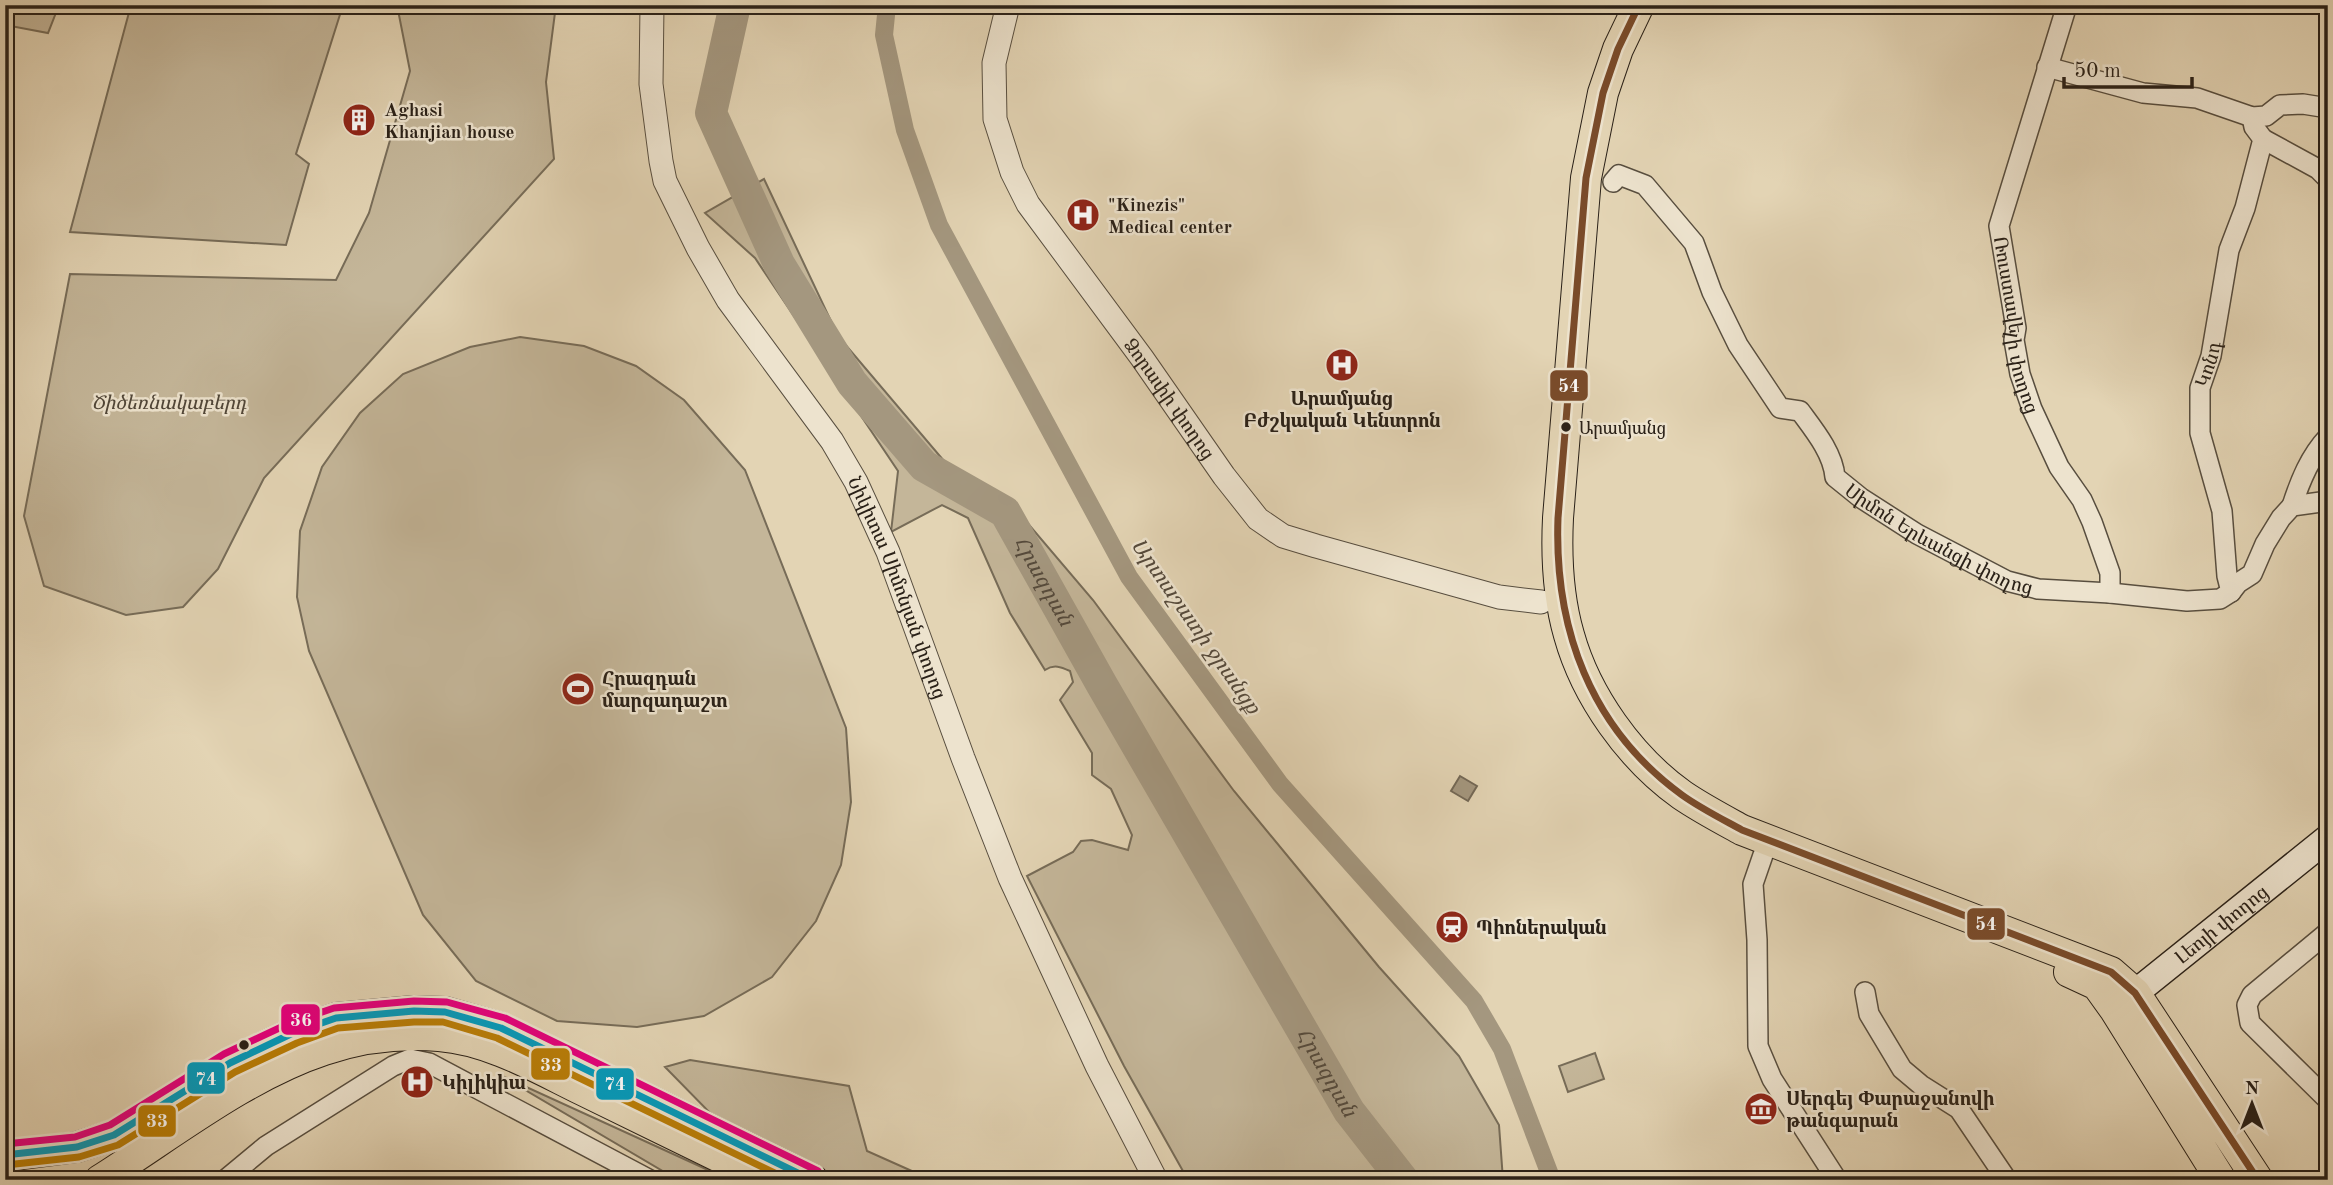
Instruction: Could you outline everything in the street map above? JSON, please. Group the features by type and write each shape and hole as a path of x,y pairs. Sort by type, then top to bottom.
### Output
{"main road":[{"path":"1624,5 1613,23 1588,93 1581,116 1571,178 1559,279 1538,546 1541,601 1552,644 1573,686 1622,755 1680,810 1729,840 1964,929 2083,978 2125,1002 2258,1180"},
{"path":"1639,5 1618,49 1603,93 1586,178 1558,518 1556,554 1561,600 1569,636 1592,692 1635,752 1680,794 1712,814 1742,830 2111,972 2221,1180"},
{"name":"Լեոյի փողոց","path":"2125,1002 2328,838"},
{"path":"6,1156 76,1147 114,1135 230,1063 293,1033 336,1018 414,1011 445,1012 501,1028 813,1180"},
{"path":"100,1180 224,1099 286,1066 324,1050 367,1040 406,1036 440,1036 470,1042 515,1058 767,1180"},
{"path":"6,1156 19,1167 26,1180"}],"street":[{"name":"Նիկիտա Սիմոնյան փողոց","path":"652,5 651,84 665,181 698,248 728,300 832,441 856,482 888,552 1010,878 1097,1066 1156,1180"},
{"name":"Ձորափի փողոց","path":"1008,5 995,64 995,119 1012,172 1028,204 1142,358 1224,476 1258,519 1283,536 1316,546 1499,597 1541,601"},
{"name":"Ռուստավելի փողոց","path":"2067,5 1999,226 2016,328 2014,340 2020,374 2032,409 2059,467 2082,500 2092,522 2110,573 2110,593"},
{"path":"2047,67 2143,93 2197,98 2252,117 2266,116 2280,105 2304,104 2328,108"},
{"path":"2252,117 2254,127 2263,139 2318,169 2328,179"},
{"name":"Կոնդ","path":"2231,592 2221,511 2200,433 2200,388 2211,356 2229,250 2245,208 2263,139"},
{"name":"Սիմոն Երևանցի փողոց","path":"1613,182 1619,175 1645,185 1694,243 1712,292 1749,363 1780,408 1800,411 1821,439 1836,477 1861,498 1917,534 2007,581 2038,589 2187,601 2220,599 2231,592"},
{"path":"2231,592 2238,583 2252,574 2265,544 2292,506 2316,449 2328,437"},
{"path":"2292,506 2328,501"},
{"path":"1763,855 1753,884 1757,940 1758,1046 1772,1079 1837,1180"},
{"path":"2328,932 2252,995 2247,1005 2250,1023 2328,1100"},
{"path":"1865,992 1869,1014 1902,1069 1921,1085 1959,1109 2007,1180"},
{"path":"225,1180 267,1146 393,1066 410,1059 429,1063 650,1180"}],"green space":[{"path":"5,5 59,5 48,33 5,25"},
{"path":"131,5 343,5 296,154 309,164 286,245 70,232"},
{"name":"Ծիծեռնակաբերդ","path":"397,5 556,5 546,82 554,159 264,478 218,569 183,607 126,615 44,586 24,516 70,274 336,280 369,213 410,71"},
{"path":"764,179 838,336 944,461 1019,513 1093,600 1234,791 1379,967 1459,1056 1499,1125 1503,1180 1188,1180 1124,1066 1027,876 1073,852 1081,841 1092,840 1128,850 1132,835 1111,789 1092,775 1092,753 1060,700 1073,682 1070,671 1061,667 1045,670 1010,613 968,518 942,505 891,532 898,471 755,258 705,213"},
{"name":"Հրազդան մարզադաշտ","path":"520,337 584,346 636,366 684,400 745,470 846,728 851,802 841,865 816,921 772,977 704,1016 637,1027 557,1021 476,981 423,915 309,651 297,597 300,531 322,467 360,413 403,374 470,347"},
{"path":"1595,1053 1604,1079 1568,1092 1559,1066"},
{"path":"690,1060 849,1086 867,1151 932,1180 843,1180 713,1116 665,1067"},
{"path":"498,1074 730,1180 678,1180"}],"shaded area":[{"path":"1460,776 1477,786 1468,801 1451,791"}],"waterway":[{"name":"Հրազդան","path":"735,5 711,113 779,264 852,383 924,466 1005,512 1349,1111 1403,1180"},
{"name":"Արտաշատի ջրանցք","path":"887,5 884,35 905,130 939,225 1129,577 1280,784 1474,1001 1502,1049 1552,1180"}],"transit line":[{"name":"54","path":"1639,5 1618,49 1603,93 1586,178 1558,518 1558,559 1571,636 1584,673 1601,707 1623,739 1650,768 1689,800 1742,830 2111,972 2135,993 2258,1180"},
{"name":"36","path":"5,1144 75,1137 110,1125 224,1054 290,1023 334,1008 414,1001 447,1002 505,1018 818,1171"},
{"name":"74","path":"5,1155 77,1147 114,1135 230,1063 293,1033 336,1018 414,1011 445,1012 501,1028 812,1180"},
{"name":"33","path":"6,1165 79,1157 118,1145 235,1072 297,1043 338,1028 443,1022 497,1038 789,1180"}],"place":[{"name":"Aghasi Khanjian house","path":"359,120"},
{"name":"\"Kinezis\" Medical center","path":"1083,215"},
{"name":"Արամյանց Բժշկական Կենտրոն","path":"1342,365"},
{"name":"Արամյանց","path":"1566,427"},
{"name":"Հրազդան մարզադաշտ","path":"578,689"},
{"name":"Պիոներական","path":"1452,927"},
{"name":"Կիլիկիա","path":"417,1082"},
{"name":"Սերգեյ Փարաջանովի թանգարան","path":"1761,1109"}]}
